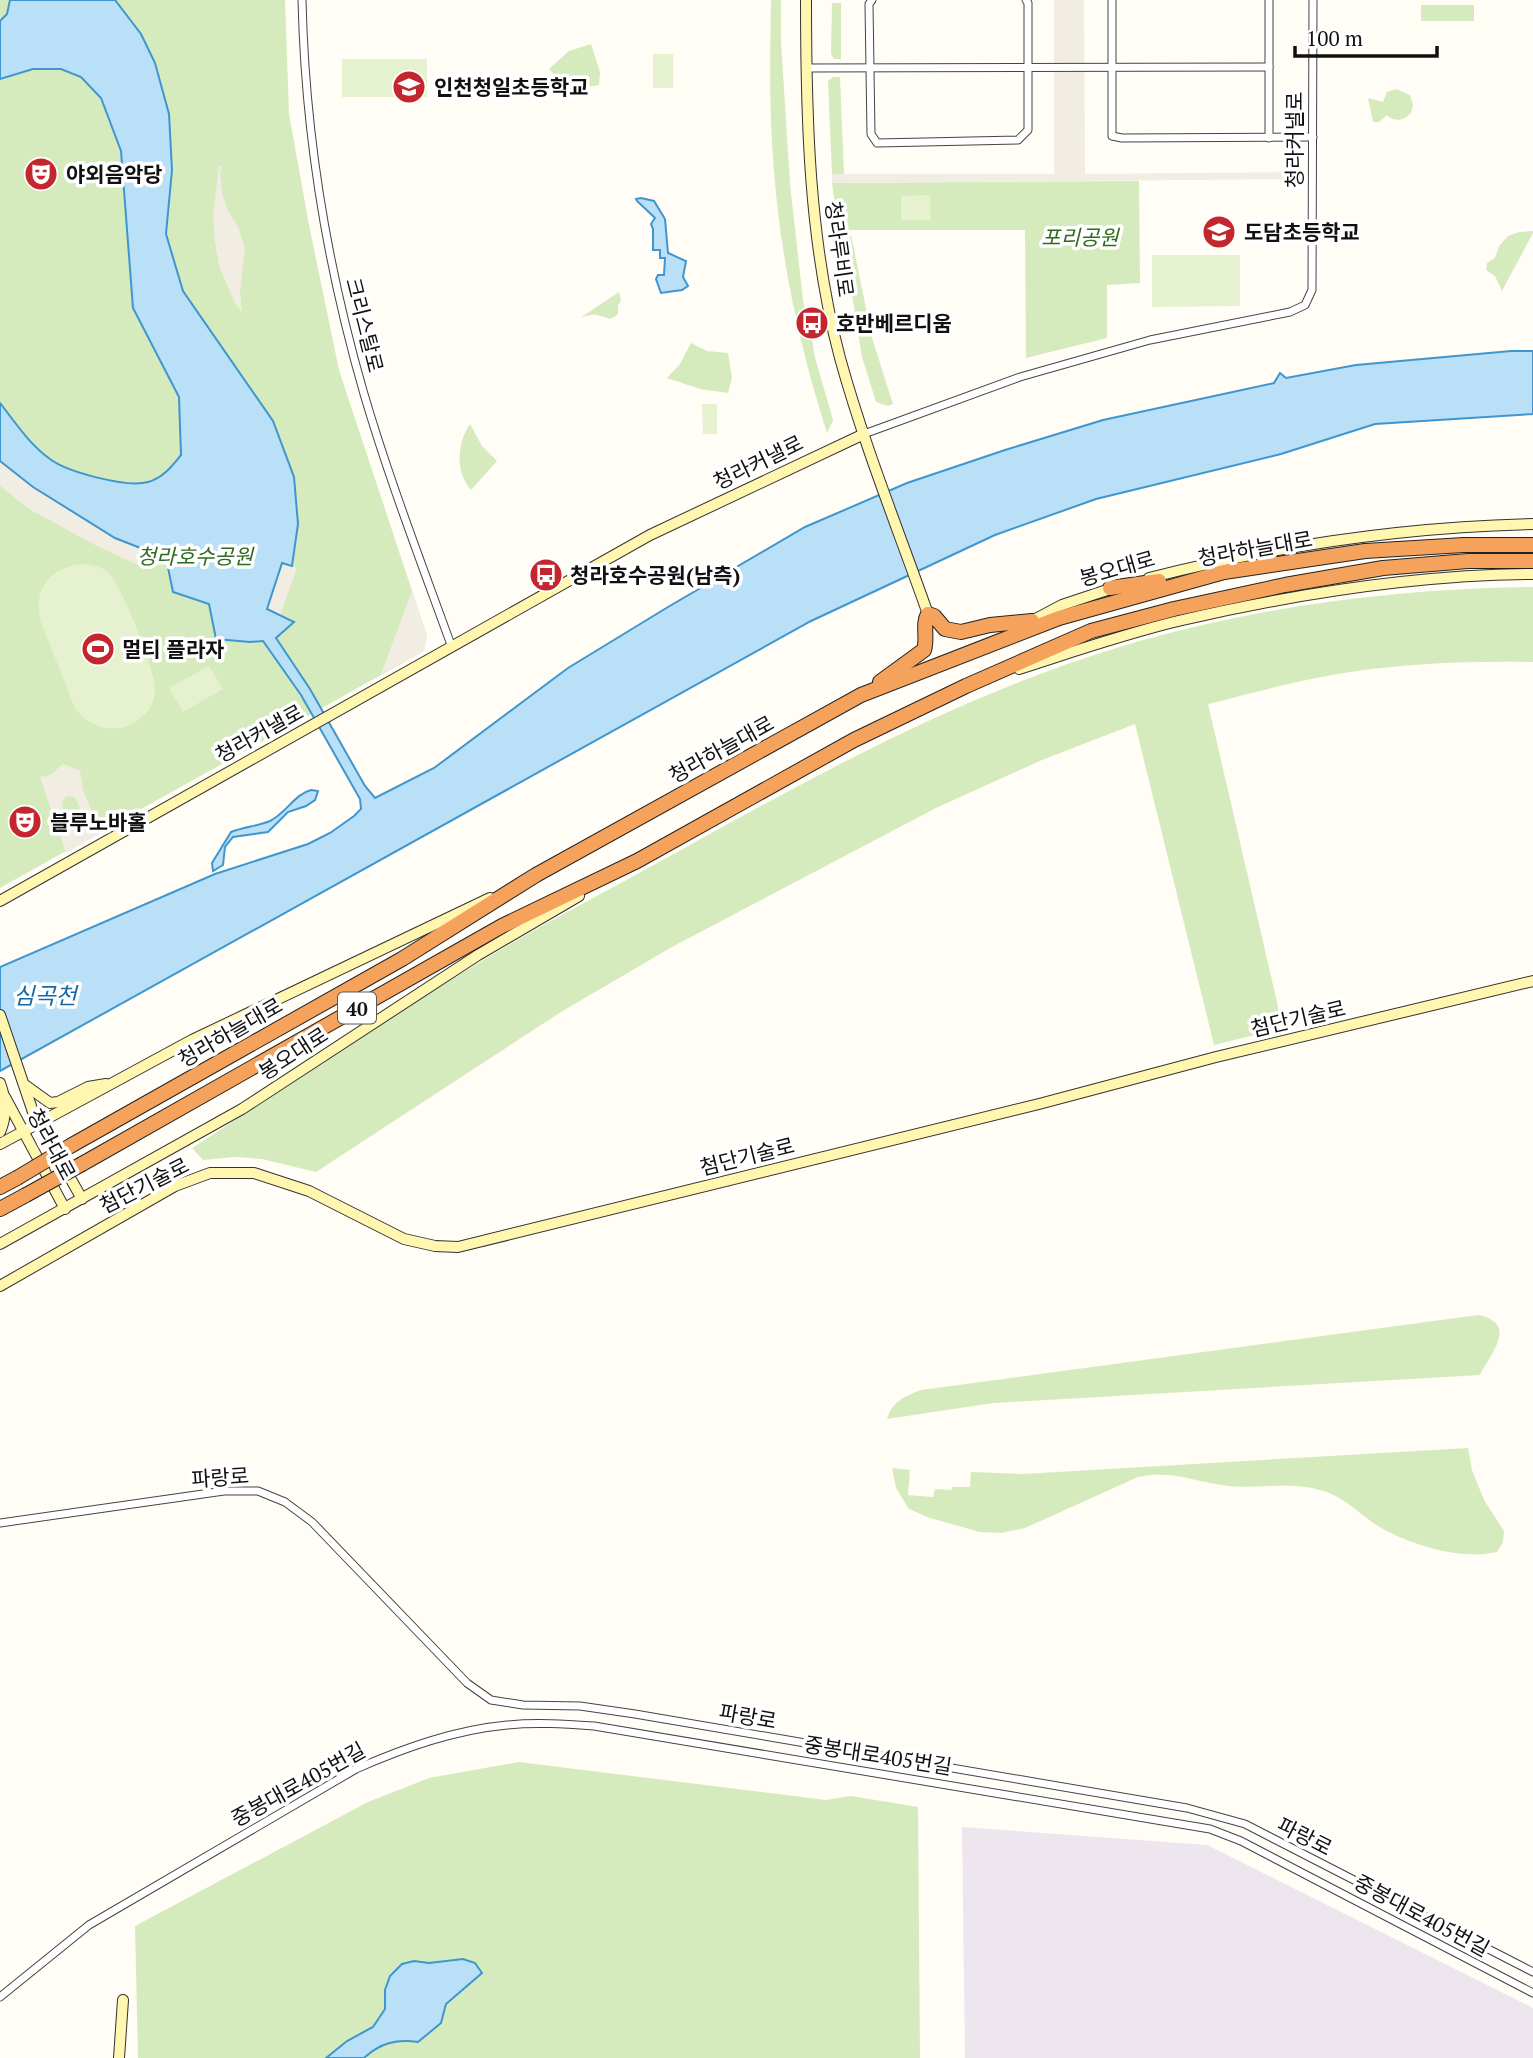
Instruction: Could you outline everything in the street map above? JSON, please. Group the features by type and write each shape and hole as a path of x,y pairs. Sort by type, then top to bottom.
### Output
{"highway":[{"name":"청라하늘대로","path":"0,1187 390,965 536,875 862,695 1059,618 1174,585 1254,567 1365,551 1464,545 1533,545"},
{"name":"청라하늘대로","path":"0,1209 502,926 637,861 854,740 966,686 1091,631 1285,584 1383,568 1468,561 1533,561"},
{"path":"1110,588 1254,567"},
{"path":"862,695 924,650 927,638 925,619 928,614 934,616 945,629 961,632 990,625 1032,621"}],"street":[{"name":"크리스탈로","path":"302,0 308,110 326,229 347,328 382,451 451,645"},
{"name":"청라루비로","path":"806,0 810,169 817,237 840,357 864,434 928,614"},
{"path":"872,0 869,4 871,134 877,142 1018,141 1028,130 1026,0"},
{"path":"1112,0 1112,136 1313,138"},
{"path":"1269,0 1269,138"},
{"name":"청라커낼로","path":"0,901 650,535 864,434 1020,377 1150,340 1290,312 1305,305 1312,290 1313,0"},
{"name":"청라커낼로","path":"806,68 1269,67"},
{"name":"봉오대로","path":"972,652 1062,605 1110,588 1196,566 1349,538 1472,526 1533,524"},
{"name":"40","path":"966,686 1164,625 1289,598 1397,582 1533,574"},
{"name":"봉오대로","path":"0,1244 242,1109 478,956 637,861"},
{"name":"40","path":"0,1144 286,993 536,875"},
{"name":"첨단기술로","path":"0,1286 175,1186 210,1173 254,1173 309,1191 404,1238 435,1246 458,1247 1038,1104 1216,1057 1533,981"},
{"path":"0,1015 39,1125 82,1199"},
{"path":"25,1085 50,1103 58,1102 88,1087 116,1082"},
{"name":"청라대로","path":"0,1083 65,1209"},
{"path":"0,1132 4,1122 5,1097"},
{"name":"파랑로","path":"0,1523 224,1491 258,1491 285,1502 312,1522 467,1683 491,1700 523,1705 580,1706 635,1714 1187,1808 1245,1824 1533,1972"},
{"name":"중봉대로405번길","path":"0,1997 89,1925 356,1769 398,1751 451,1735 506,1725 548,1723 594,1726 1210,1829 1241,1841 1533,1993"},
{"path":"119,2058 123,2000"}],"shaded area":[{"path":"1054,0 1084,0 1085,174 1298,172 1298,179 832,183 832,174 1054,174"},
{"path":"219,166 223,166 220,171 222,194 239,229 245,249 240,291 242,312 235,303 219,266 215,242 213,216"},
{"path":"0,461 68,510 115,538 150,552 147,569 99,547 29,509 0,486"},
{"path":"283,563 297,568 280,616 267,610"},
{"path":"412,591 427,636 424,651 381,674"},
{"path":"63,764 80,771 83,790 101,833 66,853 40,777 50,775","holes":["64,798 75,798 80,808 80,818 77,824 71,824 63,812 62,804"]},
{"path":"962,1827 1207,1845 1533,2008 1533,2058 965,2058"}],"green space":[{"name":"청라호수공원","path":"0,0 285,0 289,114 339,370 427,636 424,651 0,888"},
{"path":"771,0 781,0 790,184 803,300 814,354 833,420 827,433 800,336 781,238 771,129"},
{"path":"832,3 841,3 841,59 834,59 831,54"},
{"path":"1421,5 1474,5 1474,21 1421,21"},
{"path":"591,44 600,72 599,85 571,87 549,69 569,51"},
{"path":"653,54 673,54 673,88 653,88"},
{"path":"342,59 427,59 427,97 342,97"},
{"path":"833,77 840,77 844,174 832,174 828,81"},
{"path":"1396,89 1410,95 1413,105 1411,113 1399,120 1387,115 1379,122 1373,122 1368,98 1383,102 1387,92"},
{"name":"포리공원","path":"1139,181 1140,283 1107,285 1107,338 1026,358 1025,230 850,230 872,338 893,404 888,406 876,402 862,357 850,283 843,264 832,183"},
{"path":"930,195 931,220 901,220 901,196"},
{"path":"1533,231 1502,291 1495,276 1486,270 1487,263 1495,258 1499,246 1508,236"},
{"path":"1152,255 1240,255 1240,306 1152,307"},
{"path":"619,292 621,301 618,314 612,318 593,315 580,318"},
{"path":"691,343 707,351 728,353 732,378 728,393 700,389 667,378 680,364"},
{"path":"702,404 717,404 717,434 703,434"},
{"path":"470,424 482,446 497,461 471,490 460,466 460,448"},
{"name":"멀티 플라자","path":"81,564 104,569 113,579 129,609 150,665 155,690 153,701 141,718 125,727 104,728 90,722 77,711 41,623 39,601 45,583 59,571"},
{"path":"1533,587 1533,662 1438,663 1344,673 1208,704 1283,1028 1214,1045 1135,724 1042,760 936,808 672,947 561,1012 316,1172 262,1159 236,1157 203,1160 192,1148 411,1005 538,928 854,757 959,707 1067,664 1123,646 1224,620 1378,596"},
{"path":"209,666 223,689 183,712 169,688"},
{"path":"1478,1315 1490,1319 1500,1332 1495,1348 1480,1375 993,1403 887,1419 900,1400 921,1390"},
{"path":"1468,1448 1472,1470 1484,1500 1504,1531 1503,1542 1497,1552 1454,1553 1409,1541 1383,1529 1336,1496 1317,1489 1292,1486 1228,1486 1163,1475 1138,1477 1025,1528 1001,1533 980,1532 909,1509 896,1488 892,1468 910,1470 908,1495 933,1497 935,1489 970,1487 971,1472 1023,1474"},
{"path":"519,1762 826,1800 851,1796 918,1807 920,2058 138,2058 135,1926 368,1802 429,1778"}],"water":[{"name":"심곡천","path":"10,0 115,0 141,34 155,63 169,114 172,170 166,234 183,291 273,421 294,477 298,524 292,566 282,563 267,609 294,622 276,638 310,689 365,786 375,798 434,768 568,668 805,527 907,483 1005,450 1103,420 1274,383 1280,373 1286,378 1356,365 1511,351 1533,351 1533,414 1375,424 1281,454 1096,499 995,535 811,621 0,1071 0,967 215,874 308,844 330,833 361,809 360,799 301,695 263,641 216,639 209,604 173,592 166,558 115,538 33,487 0,461 0,403 42,453 58,464 83,474 126,483 148,482 163,475 181,455 179,397 133,308 121,151 101,98 81,77 61,69 33,69 0,79 0,21 7,14"},
{"path":"636,199 654,201 665,219 668,253 686,261 683,277 688,286 682,290 661,293 656,279 658,275 664,275 665,258 660,258 660,250 653,250 651,224 655,218"},
{"path":"311,790 318,791 315,800 288,812 268,832 233,837 225,847 223,865 213,871 212,863 231,832 270,821 300,795"},
{"path":"463,1959 475,1963 482,1973 446,2004 441,2023 418,2042 389,2043 364,2058 326,2058 347,2041 373,2027 385,2009 385,1990 390,1976 402,1964"}],"place":[{"name":"인천청일초등학교","path":"409,87"},
{"name":"야외음악당","path":"41,174"},
{"name":"도담초등학교","path":"1219,232"},
{"name":"호반베르디움","path":"812,323"},
{"name":"청라호수공원(남측)","path":"546,575"},
{"name":"멀티 플라자","path":"98,649"},
{"name":"블루노바홀","path":"25,822"}]}
